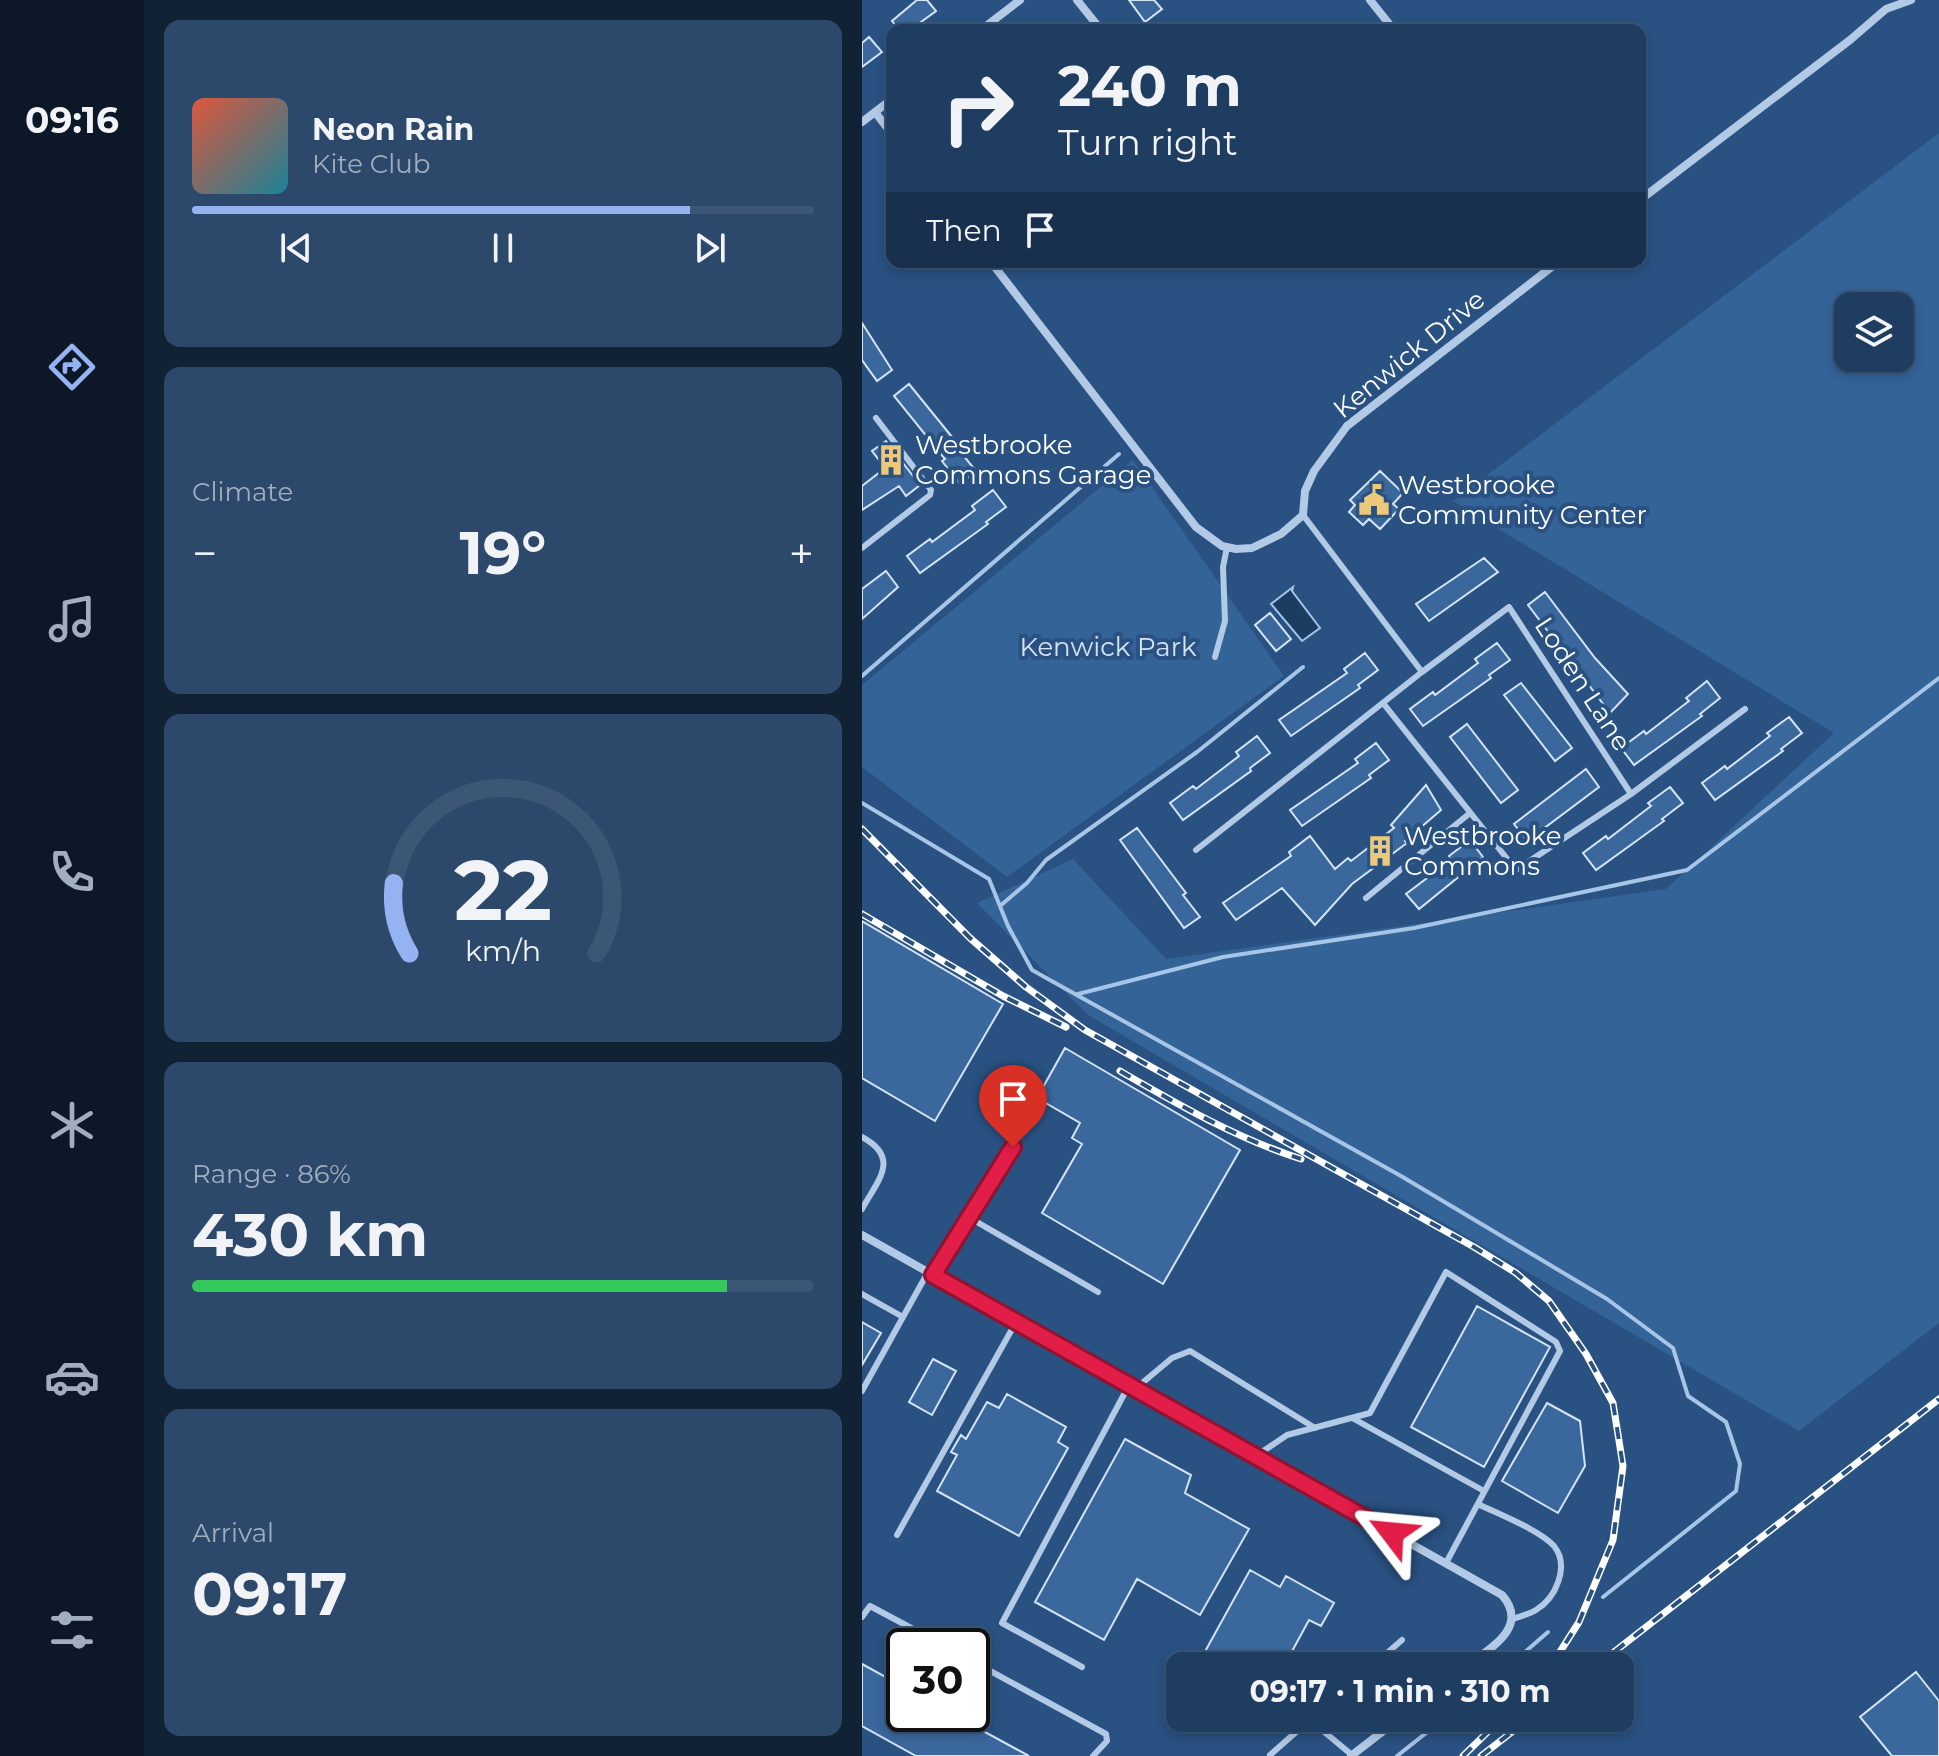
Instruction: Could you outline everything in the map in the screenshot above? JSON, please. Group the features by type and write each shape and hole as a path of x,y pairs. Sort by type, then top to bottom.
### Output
{"street":[{"path":"989,24 1020,0"},
{"path":"1077,0 1096,24"},
{"path":"1370,0 1389,24"},
{"path":"1646,195 1850,40 1887,4 1911,0"},
{"path":"862,122 886,104"},
{"path":"875,112 886,126"},
{"path":"996,268 1196,527 1210,539 1227,547 1252,548 1267,543 1303,515"},
{"name":"Kenwick Drive","path":"1303,515 1305,491 1314,471 1347,426 1550,268"},
{"path":"862,1235 1502,1595 1509,1602 1513,1619 1503,1638 1485,1652"},
{"path":"1351,1756 1382,1732"}],"lane":[{"path":"862,548 930,495 931,490 876,418"},
{"path":"1303,515 1422,672"},
{"path":"1215,657 1225,621 1223,567 1227,547"},
{"name":"Loden Lane","path":"1196,850 1509,607 1631,794"},
{"path":"1383,703 1516,870 1631,794 1745,709"},
{"path":"1366,898 1470,813"},
{"path":"862,1391 903,1317 970,1218 1027,1123"},
{"path":"862,1137 877,1145 884,1156 885,1166 862,1209"},
{"path":"970,1218 1098,1292"},
{"path":"1256,1456 1287,1435 1370,1413 1446,1272 1556,1342 1560,1351 1446,1563"},
{"path":"862,1294 903,1317"},
{"path":"897,1535 1016,1322"},
{"path":"1082,1667 1002,1623 1132,1387 1172,1358 1190,1351 1315,1428"},
{"path":"1354,1419 1484,1491"},
{"path":"1478,1504 1553,1545 1560,1559 1561,1578 1553,1594 1537,1610 1513,1619"},
{"path":"862,1617 870,1606 911,1628"},
{"path":"1390,1652 1402,1640"},
{"path":"990,1671 1106,1734 1107,1741 1093,1756"},
{"path":"1270,1755 1296,1732"},
{"path":"1325,1732 1351,1756"}],"green space":[{"path":"1939,133 1939,1323 1799,1431 1088,1015 977,903 1073,859 1166,959 1666,889 1834,733 1453,501"},
{"name":"Kenwick Park","path":"1133,460 1284,676 1007,877 862,767 862,685"}],"shaded area":[{"path":"1293,587 1292,591 1320,628 1302,641 1271,604"}],"building":[{"path":"917,0 927,0 936,11 918,24 894,24 892,21"},
{"path":"1129,0 1154,0 1162,9 1145,22"},
{"path":"869,37 882,52 862,67 862,43"},
{"path":"862,323 892,370 877,381 862,360"},
{"path":"909,384 976,471 960,484 942,461 945,459 894,396"},
{"path":"886,441 920,485 906,496 899,486 862,510 862,486 885,468 872,451"},
{"name":"Westbrooke Community Center","path":"1380,471 1403,493 1393,504 1399,509 1380,529 1369,519 1363,525 1349,512 1355,505 1350,500"},
{"path":"993,490 1006,507 986,522 988,524 920,573 907,556 930,539 932,542 975,510 972,506"},
{"path":"1484,558 1498,572 1429,621 1416,604"},
{"path":"886,571 898,587 862,619 862,589"},
{"path":"1545,592 1595,658 1628,694 1610,713 1528,605"},
{"path":"1270,613 1291,639 1276,651 1255,625"},
{"path":"1497,643 1510,660 1489,675 1491,678 1423,726 1410,709 1433,692 1435,695 1478,663 1475,659"},
{"path":"1365,653 1378,670 1358,685 1360,688 1291,736 1279,720 1347,673 1344,669"},
{"path":"1707,681 1720,698 1700,714 1702,716 1634,765 1621,748 1644,731 1646,734 1689,701 1686,698"},
{"name":"Westbrooke Commons","path":"1521,683 1572,748 1555,761 1504,695"},
{"path":"1789,717 1802,733 1781,749 1783,751 1715,800 1702,783 1725,766 1727,769"},
{"name":"Westbrooke Commons","path":"1467,724 1518,790 1501,803 1450,737"},
{"path":"1257,736 1270,753 1250,768 1251,771 1183,820 1170,803 1193,786 1196,789 1239,756 1236,752"},
{"name":"Westbrooke Commons","path":"1376,743 1389,760 1369,775 1371,778 1302,826 1290,810 1358,763 1355,759"},
{"name":"Westbrooke Commons","path":"1586,769 1599,787 1527,841 1514,824"},
{"path":"1426,785 1441,810 1405,841 1407,843 1352,884 1315,925 1282,888 1236,920 1223,903 1291,856 1289,852 1310,836 1335,869 1348,858 1351,861 1394,828 1391,825"},
{"name":"Westbrooke Commons","path":"1670,787 1683,803 1662,819 1664,821 1596,870 1583,853 1606,836 1608,839"},
{"path":"1137,828 1186,893 1183,895 1200,917 1184,928 1120,840"},
{"name":"Westbrooke Commons","path":"1470,840 1483,857 1419,909 1406,894 1451,860 1449,856"},
{"path":"862,921 1003,1004 935,1121 862,1078"},
{"path":"1065,1048 1240,1150 1163,1284 1042,1213 1082,1144 1072,1138 1080,1123 1037,1098"},
{"path":"1477,1306 1550,1347 1484,1467 1411,1427"},
{"path":"862,1322 881,1333 862,1365"},
{"path":"933,1359 956,1371 932,1415 909,1402"},
{"path":"1007,1394 1066,1427 1058,1442 1068,1448 1019,1536 937,1491 957,1455 951,1452 961,1435 966,1439 987,1402 999,1408"},
{"path":"1547,1403 1580,1421 1585,1466 1558,1513 1502,1481"},
{"path":"1125,1439 1191,1475 1185,1493 1249,1529 1200,1615 1137,1579 1104,1640 1035,1602"},
{"path":"1250,1570 1280,1587 1286,1576 1334,1603 1321,1626 1309,1620 1292,1652 1205,1652"},
{"path":"862,1664 886,1677 886,1732 985,1732 1029,1756 916,1756 862,1726"},
{"path":"1916,1672 1939,1701 1939,1756 1892,1756 1860,1717"}],"waterway":[{"path":"862,676 1119,454"},
{"path":"1000,906 1027,883 1046,860 1197,752 1303,667"},
{"path":"1078,994 1223,957 1414,928 1687,870 1939,678"},
{"path":"862,803 989,879 1008,926 1032,970 1401,1176 1607,1299 1673,1348 1688,1396 1726,1422 1740,1464 1736,1491 1603,1597"},
{"path":"1525,1652 1548,1632"},
{"path":"1397,1756 1427,1732"}],"railway":[{"path":"862,829 970,938 1026,987 1085,1030 1474,1247 1516,1273 1549,1301 1586,1354 1613,1403 1623,1466 1613,1540 1579,1622 1560,1652"},
{"path":"862,914 1003,996 1066,1027"},
{"path":"1120,1071 1231,1131 1301,1159"},
{"path":"1614,1652 1939,1399"},
{"path":"1463,1756 1488,1732"},
{"path":"1481,1756 1512,1732"}],"place":[{"name":"Westbrooke Commons Garage","path":"891,460"},
{"name":"Westbrooke Community Center","path":"1374,500"},
{"name":"Westbrooke Commons","path":"1380,851"}],"route":[{"path":"1013,1147 933,1275 1392,1533"}]}
